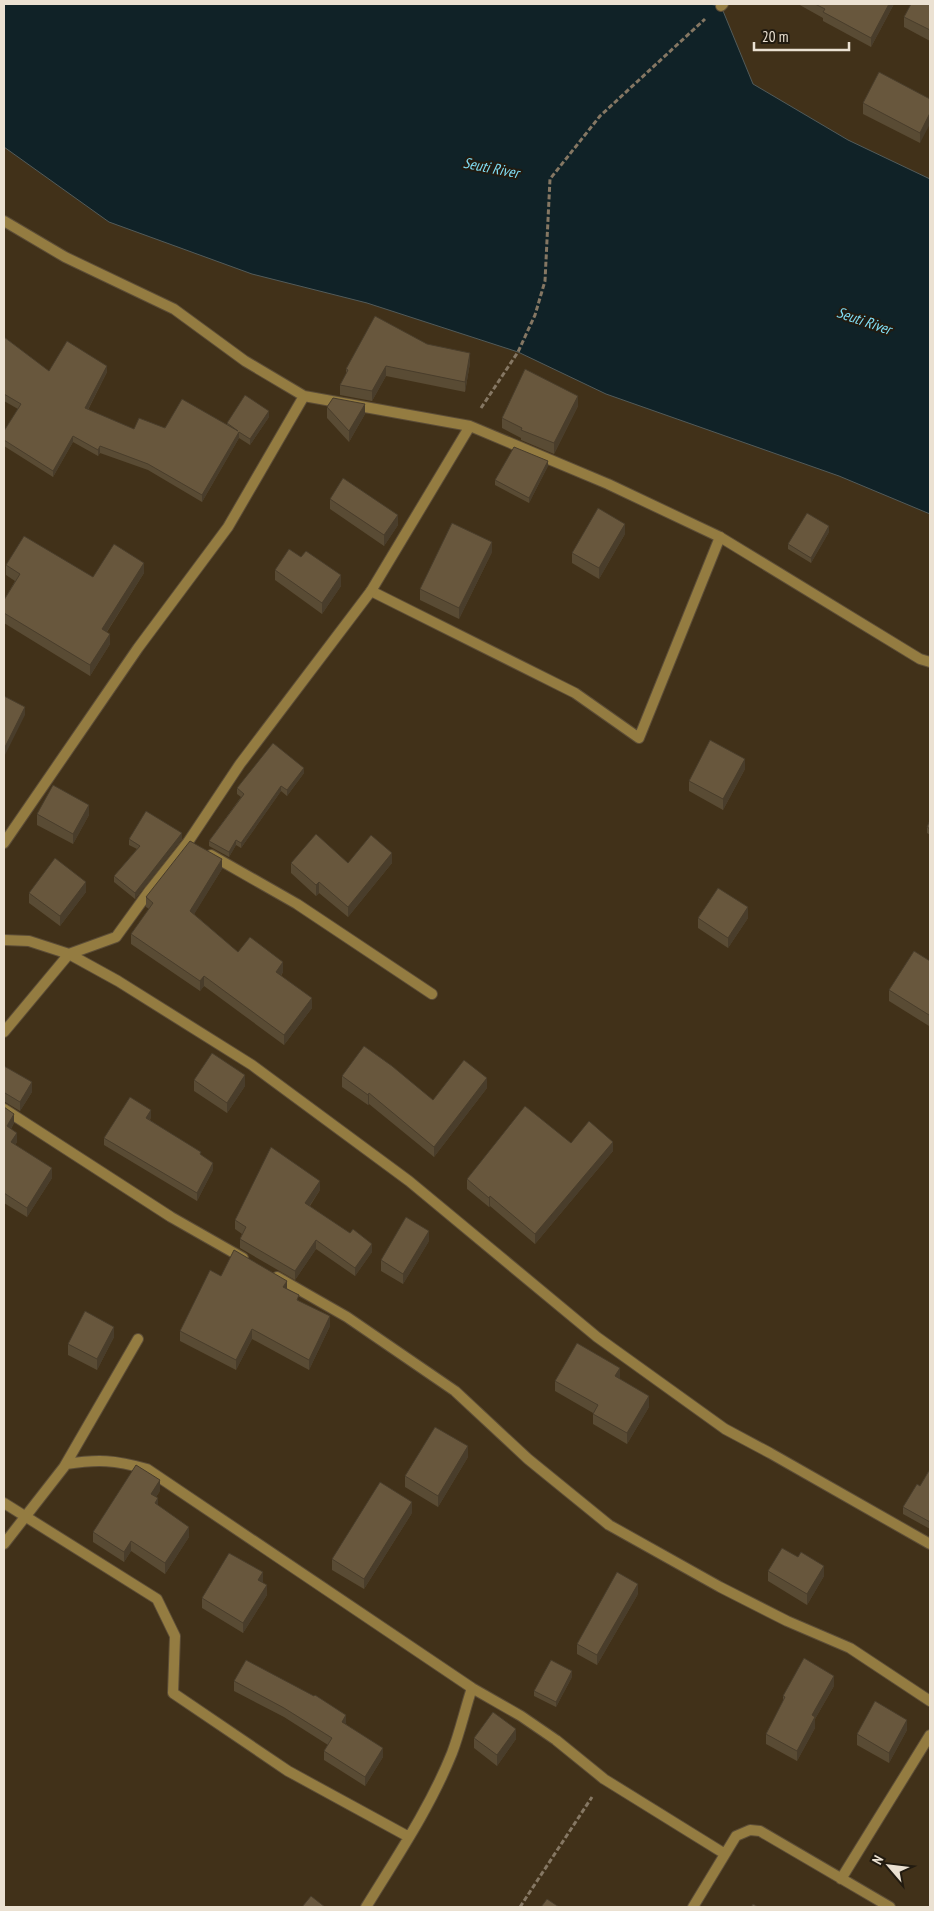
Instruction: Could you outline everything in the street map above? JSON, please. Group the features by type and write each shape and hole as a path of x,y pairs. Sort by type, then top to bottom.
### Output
{"street":[{"path":"4,221 65,257 174,309 244,361 304,396 470,426 608,484 720,538 920,659 930,662"},
{"path":"4,843 138,648 228,528 304,396"},
{"path":"4,1032 68,954 116,937 150,890 197,847 240,764 371,591 470,426"},
{"path":"371,591 575,693 639,738 720,538"},
{"path":"197,847 297,904 432,994"},
{"path":"4,940 29,941 68,954 118,981 252,1065 409,1181 596,1337 725,1429 770,1452 930,1544"},
{"path":"4,1110 171,1217 255,1265"},
{"path":"272,1274 347,1317 455,1391 528,1460 610,1525 720,1587 787,1621 850,1648 930,1701"},
{"path":"4,1544 66,1464 138,1338"},
{"path":"66,1464 92,1460 119,1461 147,1469 472,1688 521,1716 556,1740 604,1778 724,1854"},
{"path":"4,1503 157,1599 175,1636 173,1693 288,1770 409,1837"},
{"path":"366,1907 409,1837 452,1753 472,1688"},
{"path":"841,1879 930,1734"},
{"path":"693,1907 736,1836 750,1830 760,1831 890,1907"}],"path":[{"path":"470,426 518,352 535,315 545,281 550,179 600,116 722,5"},
{"path":"520,1907 604,1778"}],"water":[{"name":"Seuti River","path":"4,4 709,4 721,6 753,84 848,140 930,179 930,514 839,476 606,394 518,352 367,303 252,274 109,222 4,147"}],"building":[{"path":"815,4 889,4 871,38 823,12 825,9"},
{"path":"911,4 930,4 930,30 904,17"},
{"path":"879,72 930,99 930,113 920,133 863,103"},
{"path":"375,316 427,344 470,353 465,382 386,366 372,391 340,385 348,370 346,369"},
{"path":"4,337 49,371 67,341 107,366 85,408 134,429 139,418 165,428 182,399 238,431 227,423 245,395 269,411 250,439 239,432 202,495 148,464 100,446 98,450 73,436 53,471 4,440 4,431 21,404 4,394"},
{"path":"525,369 578,396 554,443 521,430 522,428 502,418"},
{"path":"333,398 365,404 349,431 327,407"},
{"path":"514,447 548,461 529,498 495,480"},
{"path":"343,478 398,515 384,535 330,499"},
{"path":"598,508 625,524 599,568 572,553"},
{"path":"807,513 829,526 811,558 788,544"},
{"path":"452,523 492,542 459,608 420,589"},
{"path":"24,536 93,577 114,544 144,563 102,629 110,634 90,665 4,613 4,600 20,574 6,565"},
{"path":"289,549 301,557 306,551 341,575 322,603 275,570"},
{"path":"4,696 25,707 4,749"},
{"path":"710,740 745,759 723,799 689,781"},
{"path":"273,743 304,768 287,790 281,786 241,843 236,840 229,852 209,841 244,794 237,788"},
{"path":"53,785 89,805 73,834 37,814"},
{"path":"146,811 182,833 135,893 114,876 140,846 129,839"},
{"path":"316,834 348,863 371,835 392,853 348,907 319,882 316,885 291,863"},
{"path":"190,841 222,859 190,911 238,952 250,937 283,962 276,972 312,998 284,1035 204,976 200,981 131,934 153,903 146,897"},
{"path":"55,858 86,882 60,916 29,893"},
{"path":"718,888 748,907 728,938 698,918"},
{"path":"914,951 930,961 929,1015 889,990"},
{"path":"364,1046 392,1066 433,1100 464,1060 487,1078 434,1147 369,1093 368,1095 342,1076"},
{"path":"212,1053 245,1075 227,1103 194,1080"},
{"path":"4,1066 32,1082 20,1102 4,1093"},
{"path":"130,1097 151,1110 146,1118 201,1152 200,1154 213,1163 197,1193 104,1138"},
{"path":"525,1106 571,1143 589,1121 613,1142 535,1234 467,1179"},
{"path":"4,1107 14,1114 7,1126 17,1133 11,1142 52,1168 27,1208 4,1193"},
{"path":"271,1147 320,1181 305,1203 350,1233 353,1229 372,1244 355,1268 316,1240 295,1271 240,1239 246,1227 235,1220"},
{"path":"406,1217 429,1231 403,1274 381,1260"},
{"path":"234,1250 287,1281 283,1287 299,1295 297,1300 330,1316 309,1360 252,1329 236,1360 180,1331 210,1270 221,1276"},
{"path":"85,1311 114,1327 97,1359 68,1344"},
{"path":"577,1343 620,1368 615,1376 649,1396 627,1433 593,1414 598,1405 555,1381"},
{"path":"435,1427 468,1446 438,1496 405,1476"},
{"path":"136,1465 160,1480 151,1494 158,1498 155,1503 189,1527 165,1563 131,1541 124,1552 93,1532"},
{"path":"930,1469 930,1522 903,1507 917,1484 920,1486"},
{"path":"380,1482 412,1502 364,1579 332,1559"},
{"path":"782,1548 798,1557 801,1552 824,1566 807,1594 768,1571"},
{"path":"229,1553 263,1572 258,1580 267,1585 243,1623 202,1598"},
{"path":"617,1572 638,1584 597,1655 577,1644"},
{"path":"804,1658 834,1676 812,1715 815,1717 797,1751 766,1734 785,1697 783,1696"},
{"path":"246,1660 315,1695 346,1715 342,1722 383,1748 365,1777 324,1751 332,1738 284,1708 234,1681"},
{"path":"551,1660 572,1671 556,1702 534,1691"},
{"path":"875,1701 907,1720 889,1753 857,1734"},
{"path":"493,1712 516,1729 497,1755 474,1738"},
{"path":"311,1896 325,1907 302,1907"},
{"path":"547,1899 559,1907 541,1907"}]}
